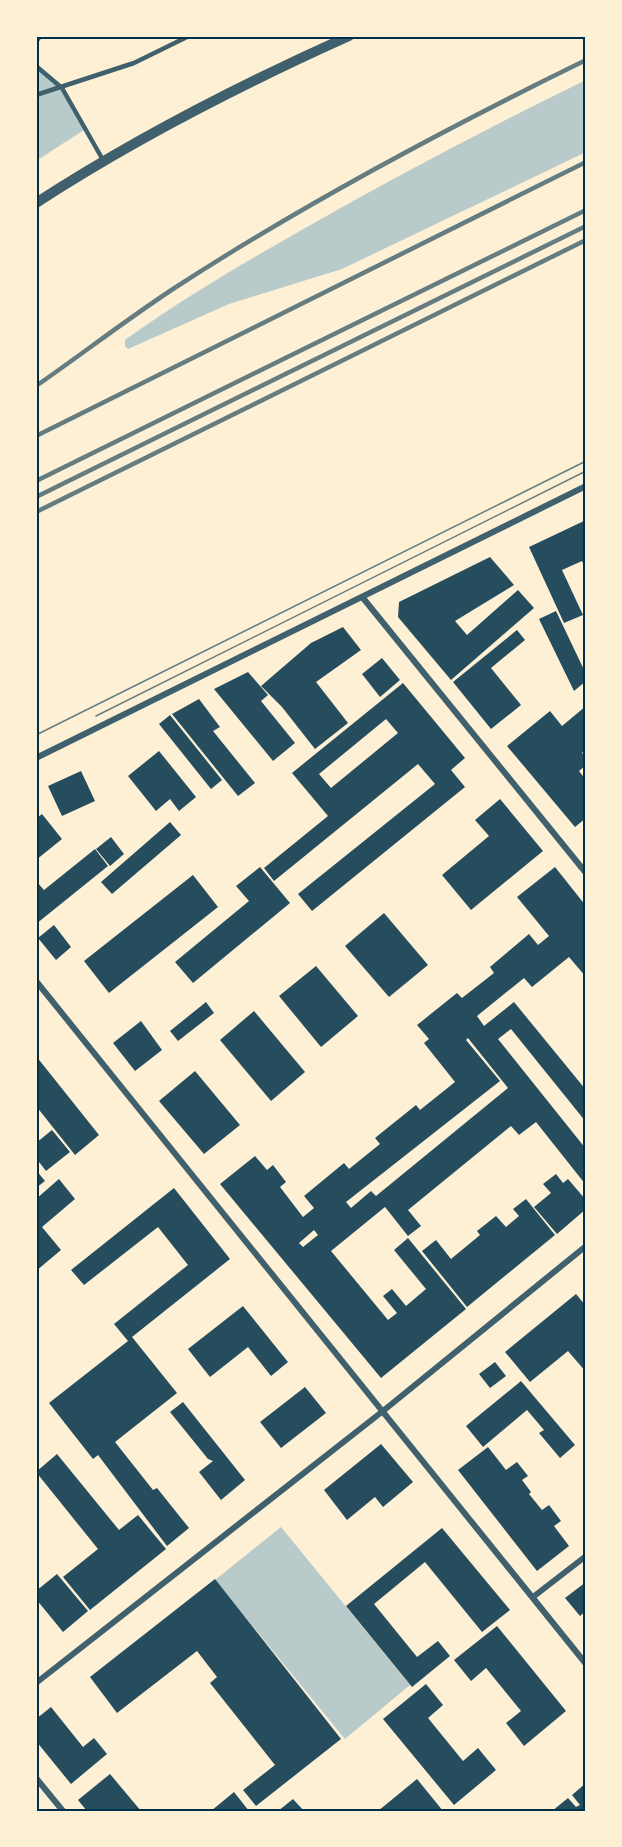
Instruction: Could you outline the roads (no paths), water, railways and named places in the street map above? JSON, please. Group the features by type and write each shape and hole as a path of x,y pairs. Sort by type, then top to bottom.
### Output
{"street":[{"path":"36,203 103,160 242,84 349,36"},
{"path":"36,758 586,486"},
{"path":"363,598 586,873"},
{"path":"36,981 586,1664"},
{"path":"36,1683 383,1411 586,1246"},
{"path":"533,1598 586,1556"},
{"path":"36,1778 63,1811"}],"lane":[{"path":"36,42 40,36"},
{"path":"36,95 134,63 189,36"},
{"path":"36,66 62,88 103,160"}],"tram line":[{"path":"36,735 586,461"},
{"path":"96,716 586,471"}],"railway":[{"path":"36,386 173,289 273,227 428,140 586,60"},
{"path":"36,436 586,162"},
{"path":"36,481 586,210"},
{"path":"36,497 586,226"},
{"path":"36,512 586,240"}]}
